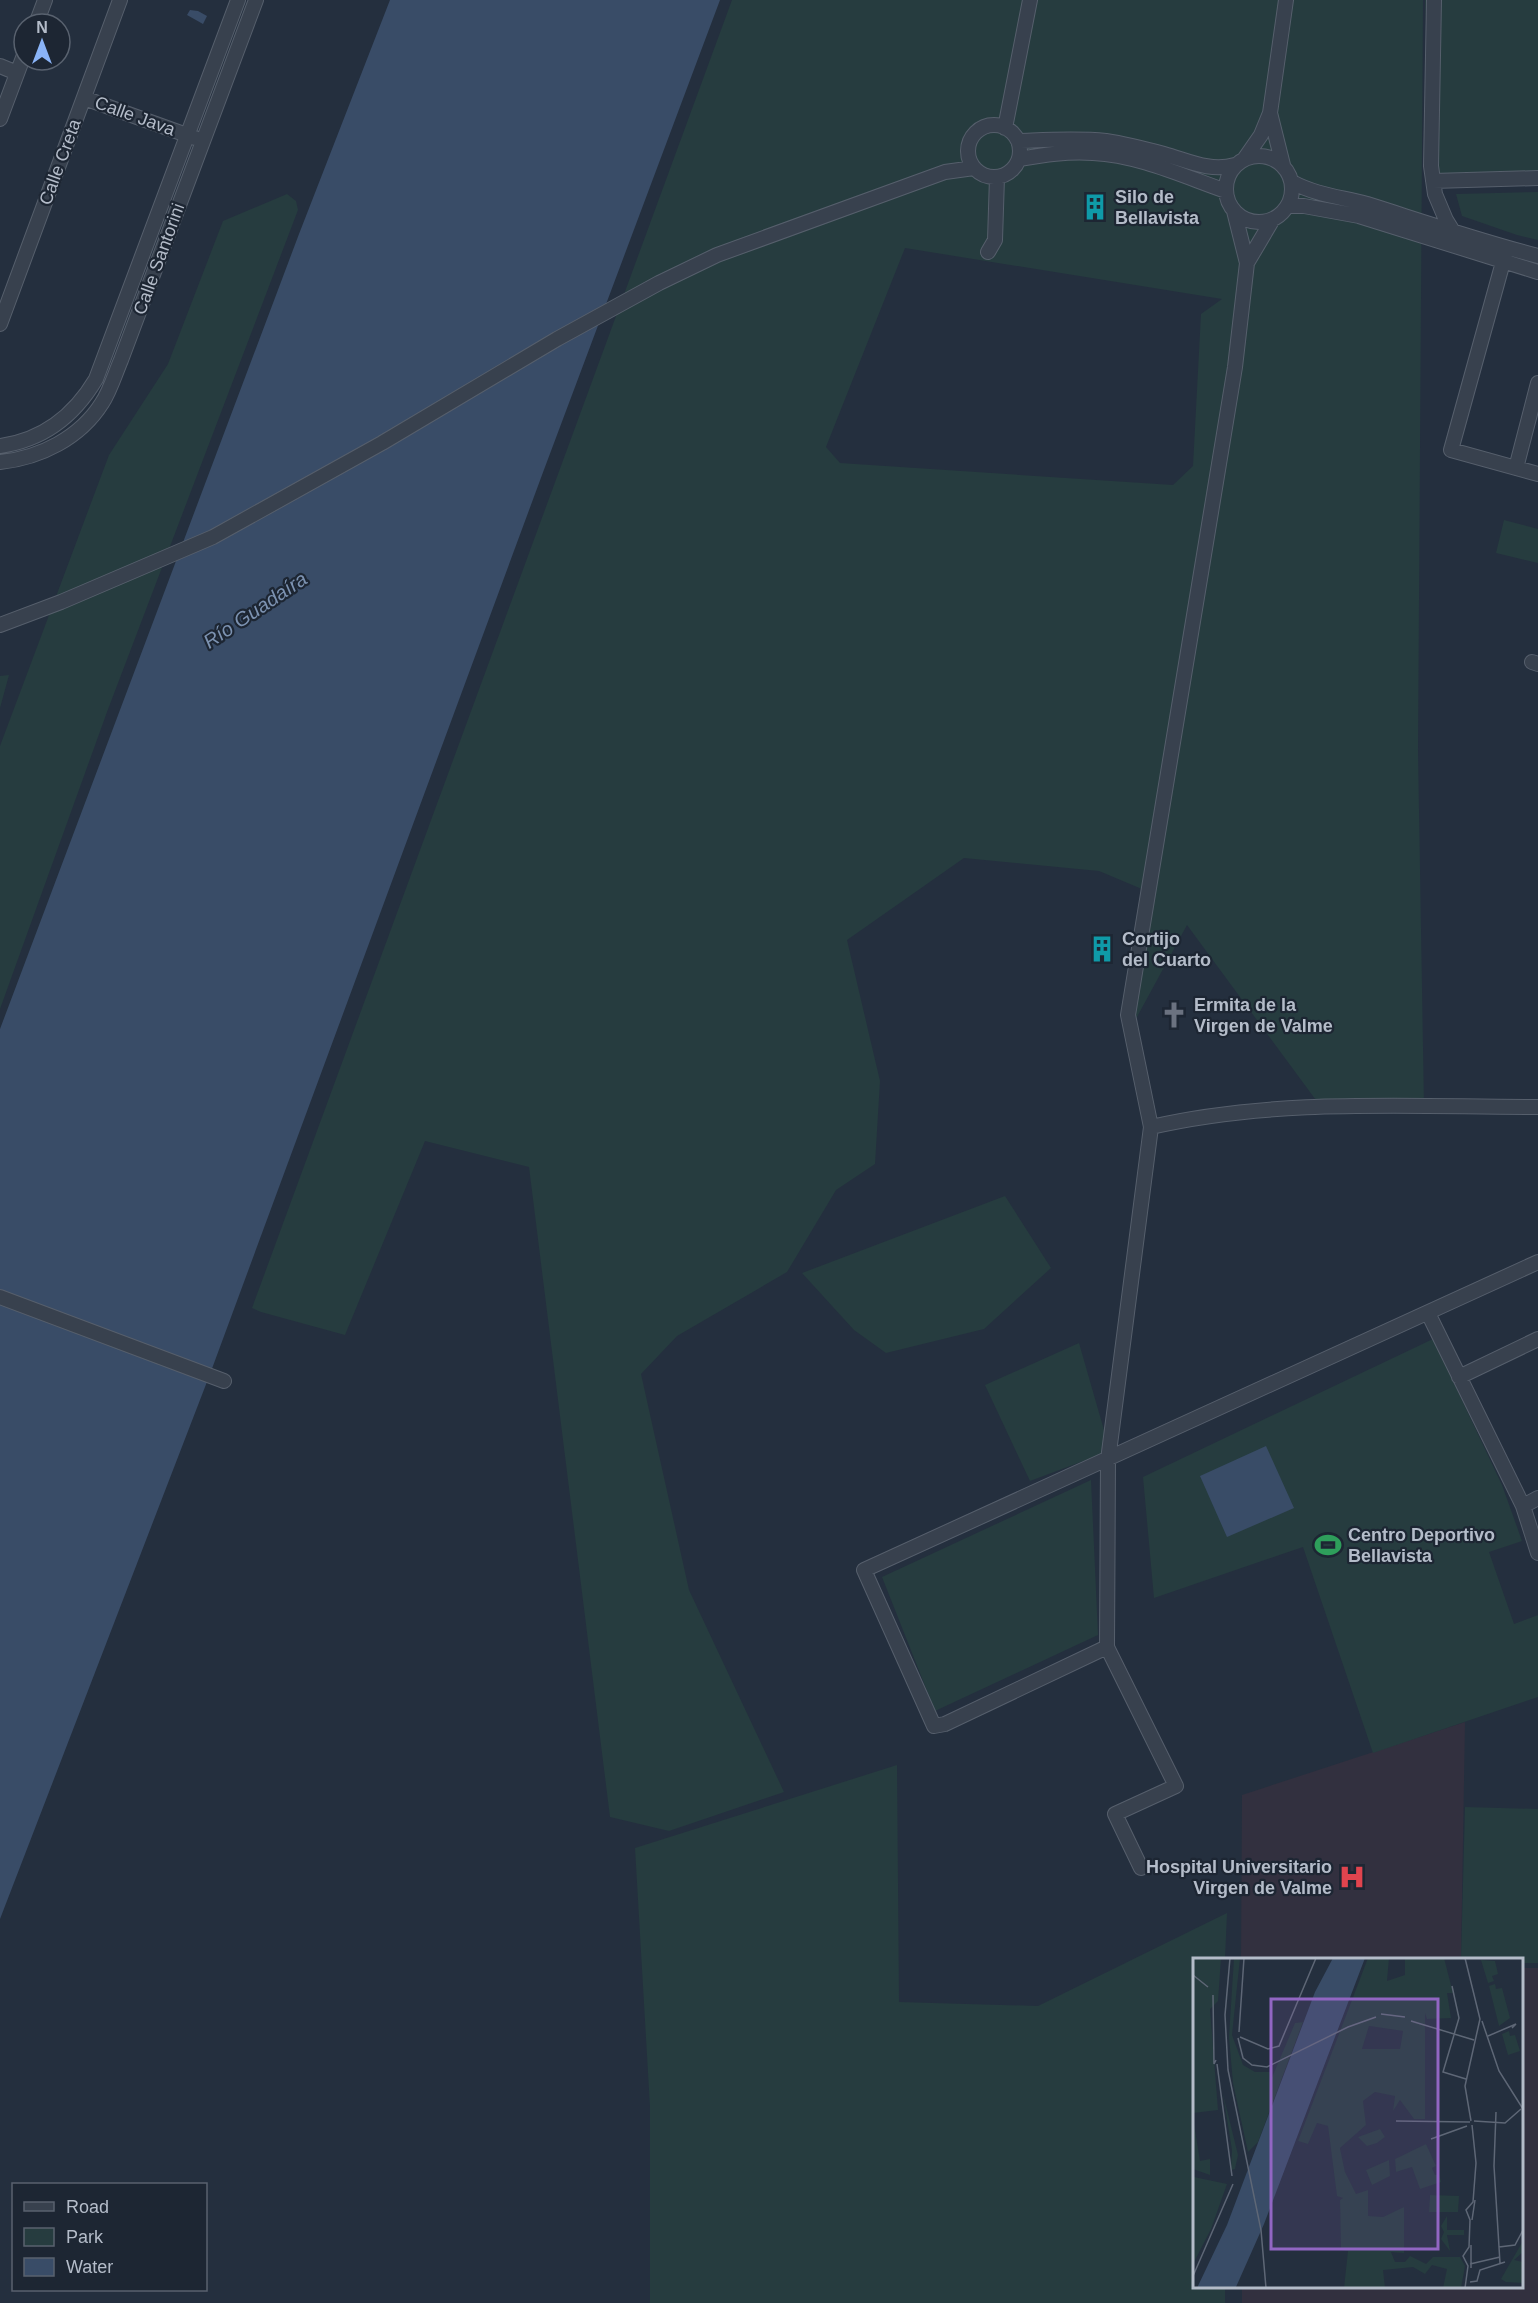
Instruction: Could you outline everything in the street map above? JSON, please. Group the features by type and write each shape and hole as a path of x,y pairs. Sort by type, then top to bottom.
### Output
{"street":[{"name":"Calle Creta","path":"0,324 120,0"},
{"name":"Calle Santorini","path":"0,446 21,442 44,433 73,411 85,397 96,378 238,0"},
{"name":"Calle Santorini","path":"0,462 13,461 47,451 77,431 102,403 121,360 256,0"},
{"path":"1005,128 1030,0"},
{"path":"1270,113 1283,165 1292,182 1292,198 1282,214 1262,222 1252,221 1242,218 1234,211 1228,202 1226,191 1229,175 1261,135 1270,113 1286,0"},
{"path":"1434,0 1433,181 1440,208 1454,233"},
{"path":"0,66 17,73 0,119"},
{"name":"Calle Java","path":"84,98 203,141"},
{"path":"0,625 61,602 213,537 372,449 557,339 659,283 717,255 945,172 958,164 968,153 972,138 983,128 998,125 1012,132 1018,141 1019,159 1012,171 997,177 981,174 974,168 968,153"},
{"path":"1018,141 1106,141 1164,154 1207,168 1223,169 1265,156 1283,165"},
{"path":"1019,159 1047,154 1093,153 1122,157 1226,191"},
{"path":"945,172 974,168"},
{"path":"988,252 995,240 997,177"},
{"path":"1433,181 1538,178"},
{"path":"1292,182 1318,193 1362,203 1454,233 1538,256"},
{"path":"1288,206 1304,206 1359,216 1538,272"},
{"path":"1140,1868 1115,1814 1176,1786 1107,1647 1108,1460 1151,1127 1128,1015 1235,367 1247,263 1234,211"},
{"path":"1247,263 1273,219"},
{"path":"1512,249 1504,252 1451,450 1538,474"},
{"path":"1515,468 1538,383"},
{"path":"1151,1127 1188,1118 1297,1107 1538,1107"},
{"path":"1107,1647 951,1721 934,1726 864,1570 1538,1262"},
{"path":"0,1297 224,1381"},
{"path":"1428,1313 1523,1506 1538,1553"},
{"path":"1459,1377 1538,1339"},
{"path":"1523,1506 1538,1498"}],"shaded area":[{"name":"Hospital Universitario Virgen de Valme","path":"1465,1722 1461,1958 1241,1958 1242,1795"},
{"path":"1523,1968 1538,1968 1538,2303 1242,2303 1242,2288 1523,2288"}],"green space":[{"path":"732,0 1423,0 1418,750 1424,1107 1321,1107 1187,925 1131,1028 1149,892 1099,871 964,858 847,940 880,1081 875,1164 836,1190 787,1272 677,1336 641,1374 689,1590 784,1792 669,1831 610,1817 529,1167 425,1141 345,1335 252,1308","holes":["905,248 1222,299 1201,314 1193,466 1173,485 840,463 826,447"]},
{"path":"1425,0 1538,0 1538,178 1433,181"},
{"path":"1538,192 1538,240 1462,216 1456,194"},
{"path":"287,194 296,201 298,210 107,712 0,1009 0,746 109,455 168,364 223,221"},
{"path":"1504,520 1538,529 1538,563 1496,553"},
{"path":"9,675 0,708 0,676"},
{"path":"1005,1196 1051,1268 984,1329 886,1353 854,1330 802,1273"},
{"name":"Centro Deportivo Bellavista","path":"1433,1339 1502,1485 1522,1541 1489,1552 1514,1624 1538,1615 1538,1697 1373,1753 1303,1547 1154,1598 1143,1477"},
{"path":"1079,1343 1110,1451 1030,1481 985,1385"},
{"path":"1091,1480 1098,1635 935,1711 882,1577"},
{"path":"897,1765 899,2002 1038,2006 1227,1913 1225,1958 1193,1958 1193,2288 1225,2288 1225,2303 650,2303 650,2107 635,1848"},
{"path":"1465,1807 1538,1809 1538,1963 1523,1963 1523,1958 1461,1958"}],"water":[{"name":"Río Guadaíra","path":"390,0 720,0 210,1374 0,1919 0,1029 299,234"},
{"path":"190,10 207,16 203,24 187,15"},
{"path":"1266,1446 1294,1508 1227,1537 1200,1476"}],"place":[{"name":"Silo de Bellavista","path":"1095,207"},
{"name":"Cortijo del Cuarto","path":"1102,949"},
{"name":"Ermita de la Virgen de Valme","path":"1174,1015"},
{"name":"Centro Deportivo Bellavista","path":"1328,1545"},
{"name":"Hospital Universitario Virgen de Valme","path":"1352,1877"}]}
